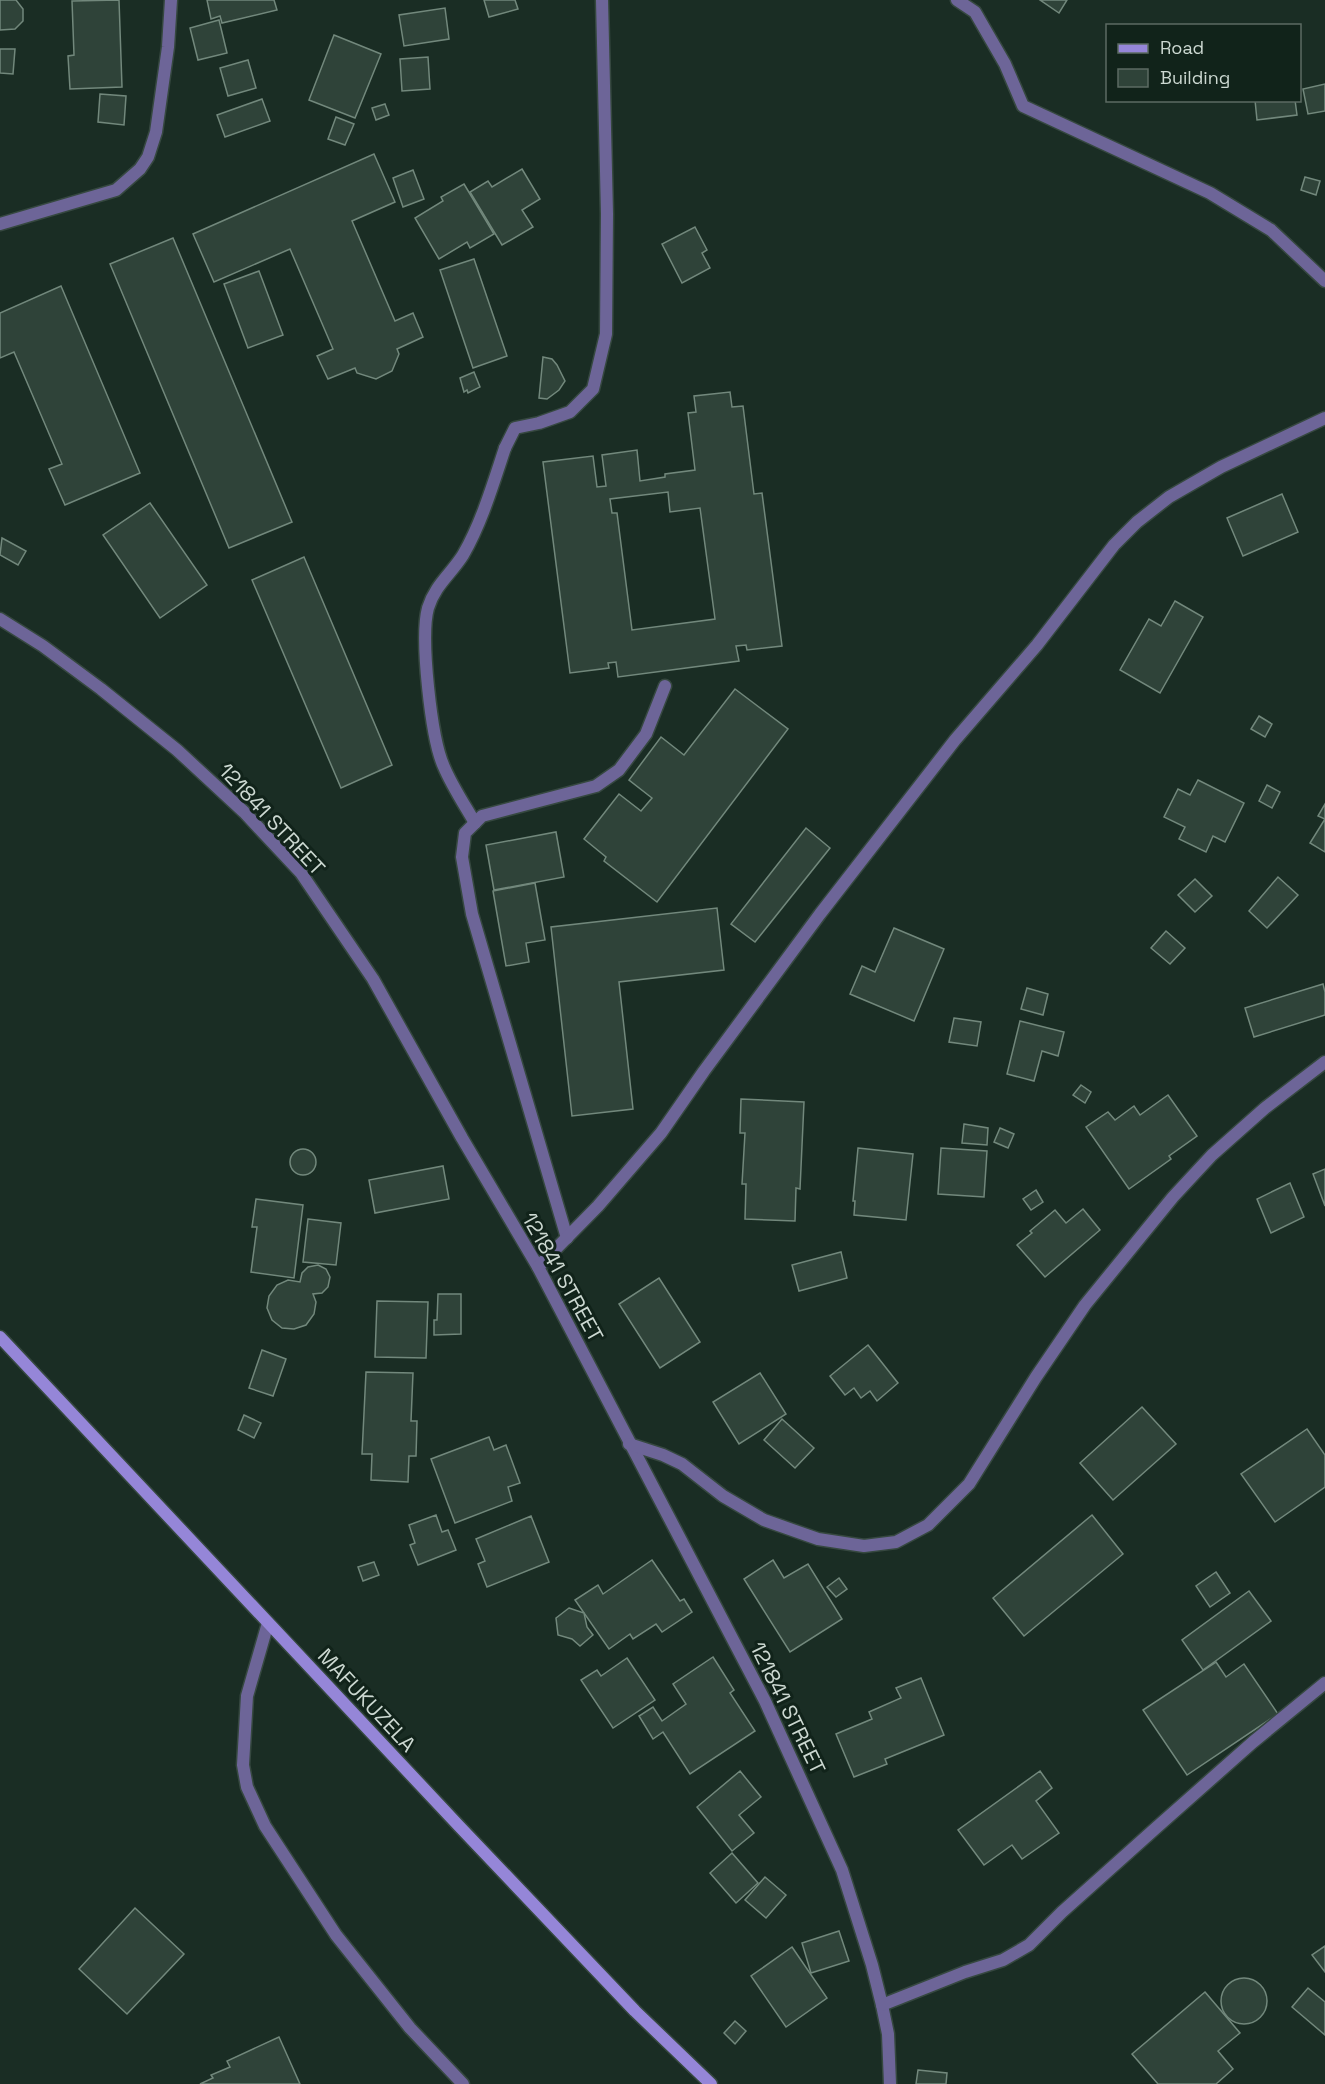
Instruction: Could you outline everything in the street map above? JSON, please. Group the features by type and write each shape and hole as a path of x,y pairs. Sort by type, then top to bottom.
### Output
{"main road":[{"name":"MAFUKUZELA","path":"0,1337 619,1994 711,2084"}],"street":[{"path":"0,224 116,190 140,169 148,157 156,132 168,47 171,0"},
{"path":"475,823 443,765 432,725 427,661 428,610 436,588 462,556 486,506 505,448 515,428 539,423 570,412 592,389 606,334 607,214 602,0"},
{"path":"957,0 976,6 1023,106 1210,193 1271,230 1325,281"},
{"path":"538,1267 598,1206 661,1132 820,914 955,740 1037,645 1114,544 1169,497 1221,467 1325,418"},
{"name":"121841 STREET","path":"0,619 43,646 177,750 244,812 301,873 373,979 462,1138 538,1267 765,1701 842,1870 882,2005 888,2034 890,2084"},
{"path":"567,1238 472,914 462,857 465,833 482,816 596,786 619,770 646,734 664,686"},
{"path":"629,1444 682,1464 723,1496 764,1520 818,1539 864,1546 896,1542 928,1525 969,1484 1036,1377 1085,1305 1173,1197 1212,1155 1256,1115 1325,1062"},
{"path":"268,1623 247,1696 243,1765 247,1787 266,1826 336,1935 410,2028 462,2084"},
{"path":"882,2005 965,1972 1003,1960 1029,1945 1062,1912 1253,1742 1325,1683"}],"building":[{"path":"0,0 16,0 23,9 23,21 15,29 0,30"},
{"path":"119,0 122,87 70,89 68,56 74,55 72,1"},
{"path":"207,0 274,0 277,10 222,23 220,16 211,19"},
{"path":"484,0 515,0 518,9 489,17"},
{"path":"1040,0 1067,0 1059,13"},
{"path":"445,8 449,39 404,46 399,15"},
{"path":"219,20 227,53 198,60 190,28"},
{"path":"334,35 381,54 355,118 309,100"},
{"path":"0,49 15,49 13,74 0,73"},
{"path":"428,57 430,89 402,91 400,59"},
{"path":"248,60 256,88 228,96 220,68"},
{"path":"1325,84 1325,111 1308,114 1303,89"},
{"path":"100,94 126,96 124,125 98,122"},
{"path":"262,99 270,121 225,137 217,115"},
{"path":"1255,102 1295,102 1297,115 1257,120"},
{"path":"385,104 389,115 376,120 372,108"},
{"path":"336,117 354,124 345,145 328,139"},
{"path":"374,154 395,202 352,221 395,321 413,313 423,337 397,349 399,354 392,371 376,379 357,373 355,368 328,379 317,356 333,349 290,249 214,282 193,234"},
{"path":"522,169 540,199 522,210 533,227 502,245 470,192 488,181 492,187"},
{"path":"413,170 424,199 403,207 393,178"},
{"path":"1305,177 1320,181 1316,195 1301,190"},
{"path":"464,184 494,234 470,248 467,242 439,259 415,218 443,201 441,197"},
{"path":"695,227 707,250 702,253 710,268 682,283 662,244"},
{"path":"173,238 292,522 229,548 110,264"},
{"path":"474,259 507,356 473,368 440,270"},
{"path":"259,271 283,335 248,348 224,284"},
{"path":"61,286 140,473 65,505 49,469 62,464 14,352 0,358 0,313"},
{"path":"543,357 552,359 565,381 559,390 547,399 539,398"},
{"path":"474,372 480,387 468,393 467,390 464,392 460,378"},
{"path":"730,392 732,407 743,406 754,494 762,493 782,646 747,650 746,645 736,646 739,661 618,677 616,662 608,663 609,668 570,673 543,462 593,456 597,487 606,486 602,455 637,450 640,481 665,477 665,474 695,470 688,413 696,412 694,396","holes":["668,492 670,512 700,508 715,619 632,630 617,513 612,513 610,499"]},
{"path":"1282,494 1298,532 1243,556 1227,518"},
{"path":"150,503 207,585 160,618 103,535"},
{"path":"2,538 26,551 18,565 0,555"},
{"path":"304,557 392,765 341,788 252,580"},
{"path":"1175,601 1203,617 1160,693 1120,670 1149,619 1161,626"},
{"path":"735,689 788,729 657,902 604,861 606,857 584,839 619,794 641,811 652,798 629,780 661,737 684,755"},
{"path":"1259,716 1272,724 1265,737 1251,729"},
{"path":"1198,780 1244,803 1225,842 1213,836 1206,852 1179,839 1185,827 1164,817 1178,789 1190,795"},
{"path":"1267,785 1280,792 1272,808 1259,801"},
{"path":"1325,804 1325,819 1318,816"},
{"path":"1325,819 1325,852 1310,843"},
{"path":"806,828 830,848 755,942 731,924"},
{"path":"556,832 564,877 494,890 486,845"},
{"path":"1278,877 1298,895 1267,928 1249,911"},
{"path":"1195,879 1212,896 1195,912 1178,895"},
{"path":"535,883 545,940 526,943 529,962 506,966 493,891"},
{"path":"717,908 724,970 619,982 633,1109 572,1116 551,927"},
{"path":"894,928 944,949 914,1021 850,994 862,966 875,972"},
{"path":"1166,931 1185,948 1170,964 1151,948"},
{"path":"1323,984 1325,1015 1254,1037 1245,1008"},
{"path":"1027,988 1048,994 1043,1015 1021,1009"},
{"path":"954,1018 981,1022 977,1046 949,1042"},
{"path":"1020,1021 1064,1032 1058,1056 1042,1051 1034,1081 1007,1074"},
{"path":"1081,1085 1091,1092 1085,1103 1073,1095"},
{"path":"1168,1095 1197,1136 1169,1156 1171,1159 1129,1189 1086,1127 1108,1112 1115,1120 1134,1106 1140,1115"},
{"path":"741,1099 804,1102 800,1189 796,1188 795,1221 745,1219 746,1184 742,1184 745,1133 740,1133"},
{"path":"964,1124 988,1128 987,1145 962,1143"},
{"path":"1000,1128 1014,1134 1008,1148 994,1142"},
{"path":"858,1148 913,1154 906,1220 854,1215 855,1201 853,1201"},
{"path":"941,1148 987,1151 984,1197 938,1194"},
{"path":"303,1149 312,1153 316,1162 312,1171 303,1175 294,1171 290,1162 294,1153"},
{"path":"443,1166 449,1199 375,1213 369,1180"},
{"path":"1325,1169 1325,1206 1313,1174"},
{"path":"1290,1183 1304,1217 1271,1233 1257,1199"},
{"path":"1036,1190 1043,1202 1031,1210 1023,1199"},
{"path":"256,1199 303,1205 294,1278 251,1272 257,1227 252,1227"},
{"path":"1083,1209 1100,1230 1045,1277 1017,1245 1055,1210 1066,1223"},
{"path":"308,1219 341,1223 336,1265 303,1262"},
{"path":"841,1252 847,1278 799,1291 792,1265"},
{"path":"318,1265 326,1269 330,1277 328,1287 322,1293 313,1294 316,1302 314,1314 306,1325 294,1329 282,1328 272,1320 267,1308 269,1296 277,1285 288,1280 300,1282 302,1273 308,1267"},
{"path":"659,1278 700,1342 660,1368 619,1304"},
{"path":"438,1294 461,1294 461,1334 434,1335"},
{"path":"377,1301 428,1302 426,1358 375,1357"},
{"path":"868,1345 898,1383 877,1401 870,1391 861,1398 854,1388 845,1395 830,1376"},
{"path":"262,1350 286,1359 273,1396 249,1388"},
{"path":"366,1372 413,1373 411,1421 417,1421 416,1456 409,1456 408,1482 371,1480 372,1454 362,1454"},
{"path":"760,1373 786,1414 739,1444 713,1402"},
{"path":"1142,1407 1176,1444 1113,1500 1080,1463"},
{"path":"244,1415 261,1423 254,1438 238,1430"},
{"path":"782,1419 814,1448 795,1468 764,1440"},
{"path":"1307,1429 1325,1455 1325,1487 1275,1522 1241,1474"},
{"path":"489,1437 494,1450 506,1445 520,1483 508,1487 512,1501 455,1523 431,1459"},
{"path":"436,1515 442,1532 448,1530 456,1550 418,1565 410,1545 415,1543 409,1525"},
{"path":"1092,1515 1123,1554 1024,1636 993,1598"},
{"path":"531,1516 549,1562 487,1587 478,1564 485,1561 476,1539"},
{"path":"652,1560 680,1601 684,1599 692,1612 662,1632 656,1624 633,1639 630,1634 609,1649 575,1600 598,1585 603,1594"},
{"path":"773,1560 784,1578 808,1564 842,1619 790,1652 744,1579"},
{"path":"374,1562 379,1575 363,1581 358,1567"},
{"path":"1216,1572 1230,1593 1210,1607 1196,1586"},
{"path":"839,1578 847,1589 836,1597 827,1587"},
{"path":"1249,1591 1271,1621 1203,1670 1182,1640"},
{"path":"569,1608 584,1613 587,1627 593,1635 580,1646 572,1639 558,1635 556,1618"},
{"path":"713,1657 734,1690 730,1693 755,1731 690,1774 663,1732 653,1739 639,1716 653,1707 662,1721 686,1704 673,1684"},
{"path":"627,1658 655,1700 613,1728 581,1680 597,1670 601,1676"},
{"path":"1216,1662 1226,1677 1244,1664 1278,1714 1187,1775 1143,1710"},
{"path":"921,1678 944,1735 885,1759 887,1764 854,1777 836,1734 872,1719 869,1712 901,1698 896,1688"},
{"path":"740,1771 761,1797 739,1815 754,1833 732,1851 697,1807"},
{"path":"1040,1771 1052,1788 1036,1801 1059,1833 1022,1859 1012,1845 984,1865 958,1830"},
{"path":"732,1853 758,1883 736,1903 710,1873"},
{"path":"765,1877 786,1895 766,1918 745,1900"},
{"path":"135,1908 184,1954 127,2014 79,1969"},
{"path":"839,1931 849,1961 811,1973 802,1943"},
{"path":"1325,1946 1325,1972 1312,1955"},
{"path":"792,1947 827,1998 786,2027 751,1976"},
{"path":"1244,1978 1260,1985 1267,2001 1260,2017 1244,2024 1228,2017 1221,2001 1228,1985"},
{"path":"1308,1988 1325,2002 1325,2035 1292,2007"},
{"path":"1205,1992 1240,2033 1218,2051 1233,2069 1216,2084 1158,2084 1132,2054"},
{"path":"735,2021 746,2031 735,2044 724,2033"},
{"path":"279,2037 300,2084 200,2084 213,2078 211,2075 230,2067 227,2061"},
{"path":"918,2070 947,2073 946,2084 916,2084"}]}
